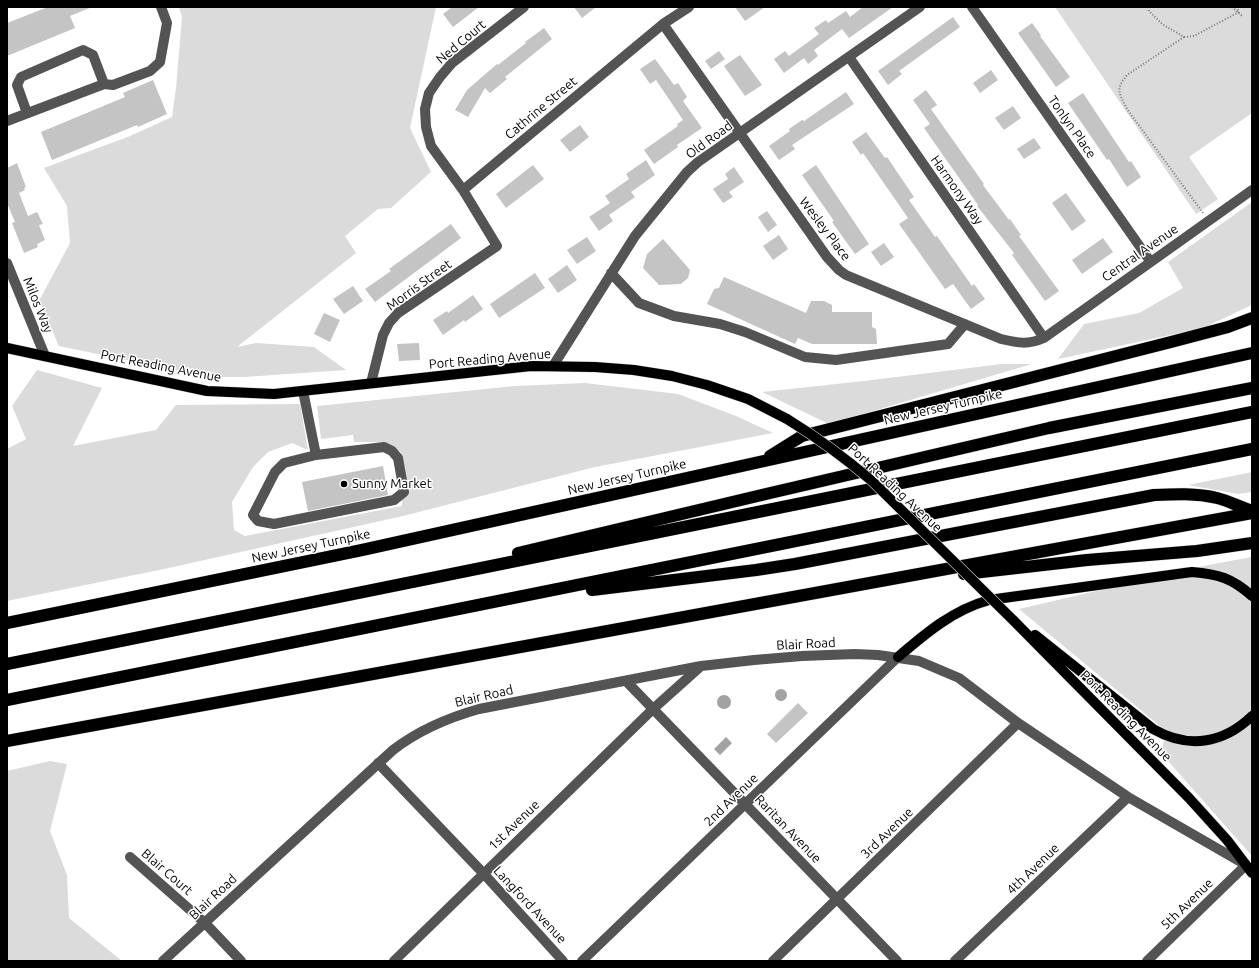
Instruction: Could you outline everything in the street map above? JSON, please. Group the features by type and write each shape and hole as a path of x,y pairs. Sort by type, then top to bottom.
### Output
{"highway":[{"path":"763,461 802,436 1171,342 1228,327 1252,318"},
{"name":"New Jersey Turnpike","path":"7,623 362,550 1252,353"},
{"path":"356,594 607,531 1049,428 1252,388"},
{"path":"7,664 1252,412"},
{"path":"7,700 1252,449"},
{"path":"525,596 663,582 764,569 836,557 1154,495 1178,493 1202,495 1218,498 1252,512"},
{"path":"7,741 1252,512"},
{"path":"867,584 1087,560 1197,551 1252,543"}],"main road":[{"name":"Port Reading Avenue","path":"7,348 207,391 274,394 531,366 553,366 634,370 672,376 707,385 748,399 787,419 820,439 848,460 872,481 1013,620 1189,798 1227,840 1249,869"},
{"path":"898,657 928,631 944,620 960,610 976,603 989,600 1192,572 1210,573 1228,579 1243,588 1252,596"},
{"path":"1013,620 1058,652 1153,729 1165,736 1181,741 1198,741 1214,738 1230,732 1252,716"}],"street":[{"path":"7,121 104,84 112,85 150,71 160,62 167,22 161,7"},
{"name":"Ned Court","path":"463,190 431,146 426,127 425,109 429,93 452,63 524,7"},
{"name":"Cathrine Street","path":"463,190 663,24 689,7"},
{"name":"Old Road","path":"553,366 635,236 687,172 698,162 920,7"},
{"name":"Tonlyn Place","path":"972,7 1150,261"},
{"name":"Wesley Place","path":"663,24 830,260 839,270 846,275 1001,339 1025,343 1034,342 1044,338"},
{"path":"27,113 17,85 21,77 83,50 93,55 104,84"},
{"name":"Harmony Way","path":"849,57 1044,338"},
{"name":"Morris Street","path":"371,383 383,335 389,323 398,313 497,246 463,190"},
{"name":"Central Avenue","path":"1044,338 1150,261 1252,190"},
{"name":"Milos Way","path":"7,263 45,356"},
{"path":"611,273 639,303 674,316 720,324 745,332 805,357 836,360 948,344 965,324"},
{"path":"303,391 316,455"},
{"path":"384,447 392,451 398,458 404,492 394,500 274,524 258,521 253,515 275,472 284,463 316,455 384,447"},
{"name":"Blair Road","path":"163,961 378,763 407,740 423,730 458,715 479,709 701,666 754,660 825,655 878,655 898,657"},
{"path":"898,657 919,661 959,678 1018,723 1128,797 1249,869"},
{"name":"2nd Avenue","path":"582,961 898,657"},
{"name":"1st Avenue","path":"394,961 484,874 492,864 701,666"},
{"name":"Raritan Avenue","path":"626,681 897,961"},
{"name":"3rd Avenue","path":"773,961 1018,723"},
{"name":"Langford Avenue","path":"378,763 484,874 563,961"},
{"name":"4th Avenue","path":"955,961 1128,797"},
{"name":"Blair Court","path":"130,857 205,923 241,961"},
{"name":"5th Avenue","path":"1147,961 1249,869"}],"path":[{"path":"1148,7 1149,11 1162,24 1184,37"},
{"path":"1232,7 1239,12"},
{"path":"1236,7 1243,17"},
{"path":"1208,220 1127,109 1120,94 1120,83 1127,75 1184,37 1194,36 1239,12"}],"shaded area":[{"path":"179,7 436,7 410,128 431,172 391,208 378,209 345,236 356,253 237,347 256,343 314,347 346,370 244,377 209,377 59,346 39,301 70,243 67,206 44,168 130,136 172,117 182,17"},
{"path":"1055,7 1252,7 1252,113 1189,157 1218,199 1196,214"},
{"path":"1252,202 1252,305 1203,328 1058,359 1084,324 1139,313 1183,288 1168,262"},
{"path":"1002,364 1032,364 829,424 762,392 864,381"},
{"path":"37,370 102,388 73,446 156,430 176,405 300,404 308,450 292,443 268,452 253,467 232,502 234,530 245,536 402,506 401,452 382,442 354,442 353,435 321,439 317,406 515,386 585,383 678,394 736,416 773,433 595,467 403,516 164,569 7,601 7,449 26,439 12,406"},
{"path":"1252,472 1252,492 1238,494 1188,485"},
{"path":"1252,557 1252,856 1161,753 1166,731 1019,609 1208,565"},
{"path":"779,689 783,689 787,695 783,701 779,701 775,697 775,693"},
{"path":"724,695 729,697 731,702 729,707 724,709 719,707 717,702 719,697"},
{"path":"726,737 732,743 720,755 714,749"},
{"path":"50,761 67,764 50,831 67,875 69,918 122,961 7,961 7,771"}],"building":[{"path":"48,7 92,7 70,16 75,28 7,56 7,23"},
{"path":"452,7 479,7 453,27 443,14"},
{"path":"574,7 596,7 582,18"},
{"path":"735,7 765,7 745,21"},
{"path":"863,7 893,7 849,38 842,29 814,50 818,56 808,64 804,58 784,73 774,59 785,51 789,56 819,34 814,28 826,20 828,23 846,11 850,17"},
{"path":"953,17 960,27 899,71 902,74 888,85 878,71"},
{"path":"1032,23 1070,77 1056,87 1018,33"},
{"path":"544,28 552,39 505,77 507,79 490,93 485,88 468,117 455,110 467,90 497,64 498,65"},
{"path":"719,51 725,59 711,69 705,61"},
{"path":"740,55 762,85 745,96 724,66"},
{"path":"655,59 674,85 678,83 687,97 683,101 702,128 677,145 678,147 654,164 644,150 678,126 677,124 683,120 656,80 650,84 640,69"},
{"path":"991,70 998,80 980,93 973,83"},
{"path":"153,80 167,114 138,127 137,125 52,160 41,132 125,97 123,93"},
{"path":"926,90 937,105 931,109 984,184 983,185 1009,220 1010,219 1021,235 1019,236 1059,291 1045,301 1012,255 1014,253 977,206 978,205 924,128 930,124 913,100"},
{"path":"846,92 854,104 792,145 795,149 779,160 769,146 790,131 789,129 802,120 804,121"},
{"path":"1083,93 1129,162 1131,161 1141,177 1127,187 1109,159 1107,160 1068,103"},
{"path":"1013,106 1021,118 1004,130 995,118"},
{"path":"580,125 589,137 570,152 560,140"},
{"path":"866,132 885,158 887,157 914,197 909,200 935,237 937,236 972,286 974,284 985,299 971,309 953,284 945,289 899,224 908,218 863,153 861,155 852,142"},
{"path":"1034,138 1041,148 1024,159 1017,149"},
{"path":"646,160 655,175 631,192 635,197 609,215 613,221 599,231 589,217 610,203 605,196 629,179 626,174"},
{"path":"17,163 26,187 24,188 25,190 19,193 28,216 37,212 43,224 39,225 45,240 37,244 38,247 24,253 12,223 15,222 7,203 7,168"},
{"path":"533,165 544,179 506,208 496,194"},
{"path":"816,165 869,244 855,254 832,222 834,221 802,175"},
{"path":"734,167 744,182 729,192 733,197 723,203 713,189 728,179 725,174"},
{"path":"1066,193 1086,221 1072,231 1052,203"},
{"path":"767,211 777,225 768,232 758,217"},
{"path":"451,224 461,238 375,302 365,289 391,271 389,269"},
{"path":"779,235 788,249 773,260 763,246"},
{"path":"587,237 596,251 577,264 567,250"},
{"path":"1103,238 1113,252 1082,274 1072,260"},
{"path":"663,239 690,270 688,278 681,284 659,285 643,268 647,254"},
{"path":"884,243 894,257 881,266 871,252"},
{"path":"567,265 577,280 558,293 548,279"},
{"path":"535,273 545,288 499,318 490,304"},
{"path":"724,277 806,313 811,301 824,301 832,305 832,312 872,312 872,327 876,329 877,344 812,344 798,338 795,344 707,304 714,289 719,288"},
{"path":"353,286 363,301 344,314 333,299"},
{"path":"473,295 483,309 443,335 433,320 447,311 448,313"},
{"path":"324,313 340,320 330,342 314,334"},
{"path":"419,343 420,360 399,361 397,344"},
{"path":"383,466 388,495 308,511 302,482"},
{"path":"798,703 808,713 776,743 767,734"}],"place":[{"name":"Sunny Market","path":"344,484"}]}
